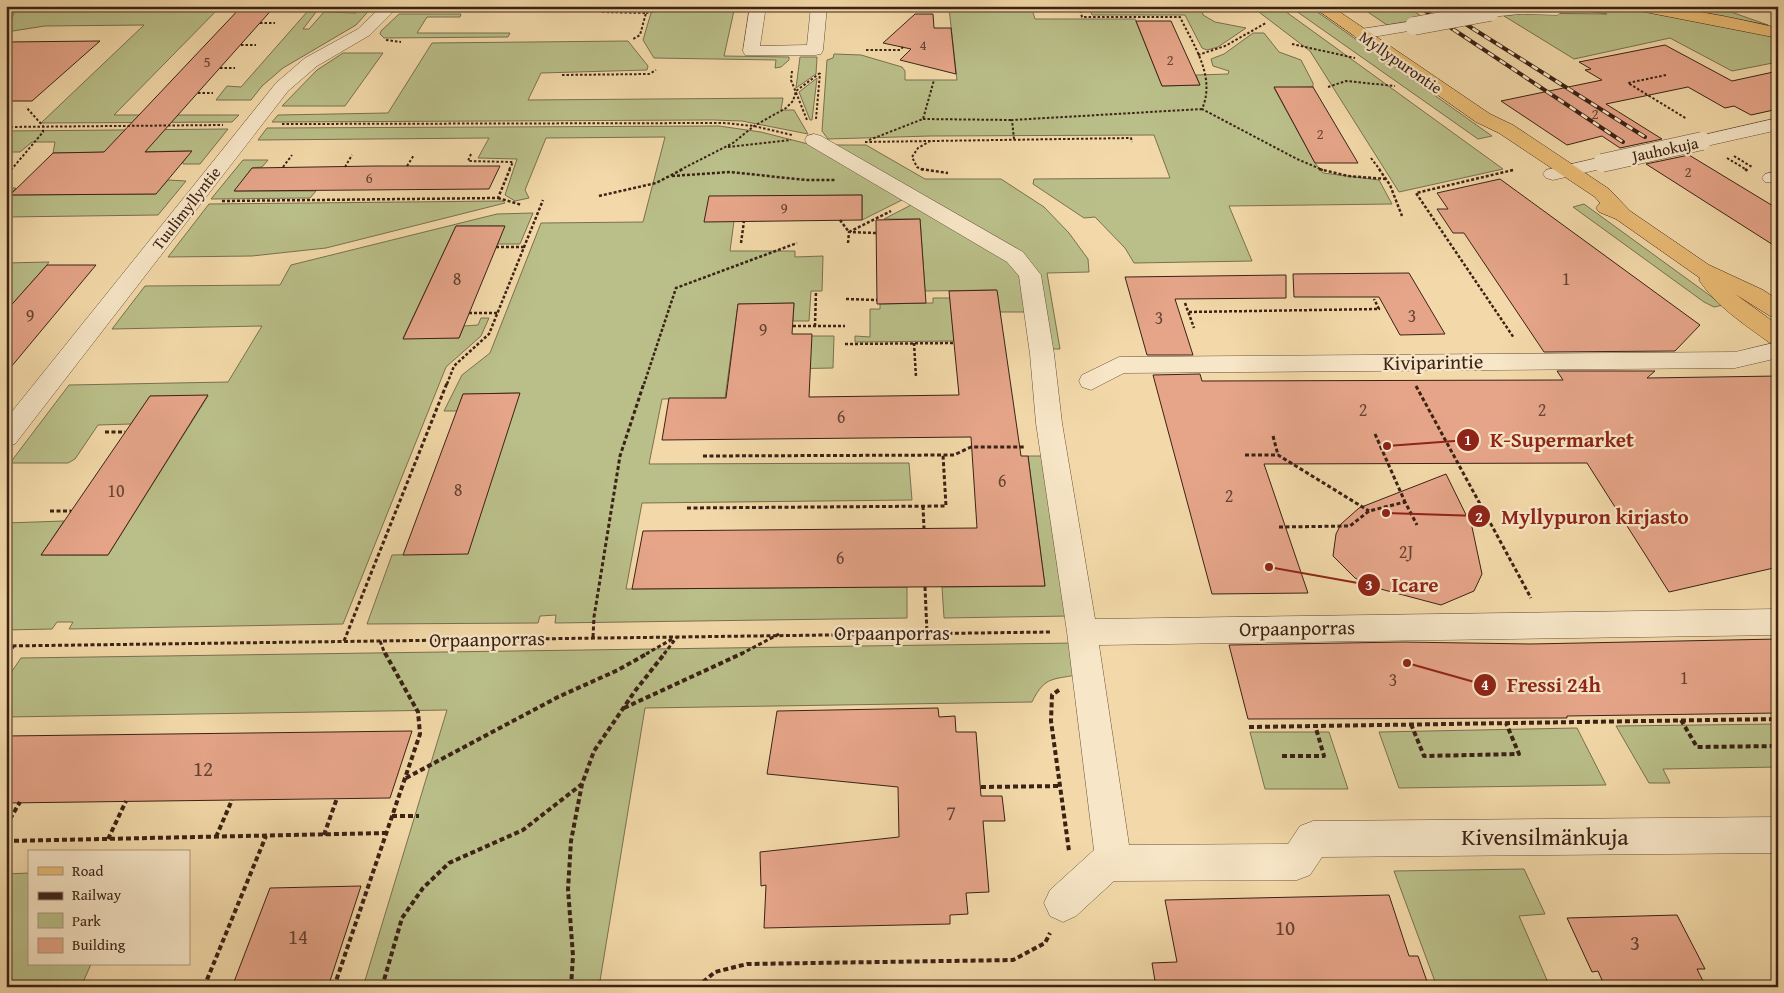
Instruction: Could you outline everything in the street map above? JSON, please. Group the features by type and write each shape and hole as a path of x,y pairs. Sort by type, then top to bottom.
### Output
{"main road":[{"name":"Myllypurontie","path":"1320,6 1482,118 1492,132 1560,172 1585,197 1623,215 1701,270 1755,295 1778,311"},
{"path":"1640,6 1778,33"},
{"path":"1733,6 1778,22"},
{"name":"Myllypurontie","path":"1701,270 1728,301 1778,337"}],"street":[{"name":"Tuulimyllyntie","path":"11,424 282,87 311,62 364,32 391,6"},
{"path":"758,6 751,51 815,50 819,6"},
{"path":"1361,34 1490,12 1520,9 1557,10"},
{"name":"Jauhokuja","path":"1560,172 1778,124"},
{"path":"814,140 1015,257 1030,275 1053,447 1082,632 1114,863 1107,863 1063,903"},
{"name":"Kiviparintie","path":"1091,381 1119,366 1735,360 1778,350"},
{"name":"Orpaanporras","path":"1082,632 1778,622"},
{"name":"Kivensilmänkuja","path":"1114,863 1297,862 1313,839 1778,835"}],"path":[{"path":"6,14 9,6"},
{"path":"602,12 646,13 680,6"},
{"path":"1079,6 1082,17 1180,17 1207,74 1206,104 1202,109"},
{"path":"633,39 640,35 646,13"},
{"path":"260,23 275,23"},
{"path":"1198,55 1219,50 1266,23"},
{"path":"1292,44 1356,58"},
{"path":"241,45 256,45"},
{"path":"866,50 900,50 903,48"},
{"path":"814,140 822,56 815,50"},
{"path":"220,68 235,68"},
{"path":"562,75 649,74 656,70"},
{"path":"792,71 791,80 814,140"},
{"path":"599,196 656,183 723,148 754,126 786,108 794,101 796,91 820,74"},
{"path":"1666,75 1628,84 1691,121"},
{"path":"923,119 934,80"},
{"path":"1328,87 1346,81 1395,86"},
{"path":"198,93 213,93"},
{"path":"26,107 32,112 34,119 44,126"},
{"path":"1132,142 1131,138 935,139 863,142 923,119 1012,120 1202,109 1237,125 1312,167 1372,178 1386,178"},
{"path":"1012,120 1014,139"},
{"path":"276,124 724,123 754,126 814,140"},
{"path":"6,127 226,124"},
{"path":"6,176 43,132 44,126"},
{"path":"935,139 918,148 912,156 913,163 918,169 930,173 948,173"},
{"path":"723,148 777,140 814,140"},
{"path":"407,166 414,154"},
{"path":"471,154 468,161 513,162 498,198"},
{"path":"1719,154 1767,176"},
{"path":"283,167 292,155"},
{"path":"345,167 352,155"},
{"path":"1370,158 1386,178 1397,198 1402,216"},
{"path":"469,166 472,161"},
{"path":"1513,170 1416,193 1529,361"},
{"path":"669,177 730,172 806,180 836,180"},
{"path":"216,202 498,198 522,205"},
{"path":"849,232 915,198"},
{"path":"344,642 454,366 490,334 544,200"},
{"path":"840,220 849,232 848,243"},
{"path":"741,243 744,221"},
{"path":"849,232 876,233"},
{"path":"593,637 594,617 620,456 676,288 797,243"},
{"path":"496,248 525,247"},
{"path":"815,326 816,291"},
{"path":"846,299 877,300"},
{"path":"1188,312 1379,310 1374,299"},
{"path":"1185,303 1194,328"},
{"path":"469,313 498,313"},
{"path":"793,326 845,326"},
{"path":"914,343 916,377"},
{"path":"844,344 954,343"},
{"path":"1404,362 1546,624"},
{"path":"105,432 125,432"},
{"path":"1375,434 1416,525"},
{"path":"1273,436 1278,455"},
{"path":"703,456 954,455 972,447 1053,447"},
{"path":"687,508 946,506 943,455"},
{"path":"1245,455 1278,455 1369,512"},
{"path":"1279,527 1350,526 1369,512 1388,505 1405,502"},
{"path":"922,506 924,529"},
{"path":"50,511 71,511"},
{"path":"925,587 927,633"},
{"name":"Orpaanporras","path":"6,646 780,634 1082,632"},
{"path":"623,709 712,669 780,634"},
{"path":"571,987 573,956 568,889 571,841 582,784 594,751 677,636"},
{"path":"405,779 558,697 618,670 677,636"},
{"path":"334,987 420,734 418,712 388,661 380,641"},
{"path":"6,658 13,646"},
{"path":"697,987 715,972 747,964 1013,960 1045,943 1070,885 1069,849 1050,721 1052,695 1065,685 1089,682"},
{"path":"1249,727 1778,718"},
{"path":"1681,720 1697,747 1778,746"},
{"path":"1411,724 1424,756 1519,754 1506,723"},
{"path":"1282,756 1324,756 1315,725"},
{"path":"382,987 402,918 423,888 450,863 523,830 582,784"},
{"path":"981,787 1060,786"},
{"path":"324,835 337,798"},
{"path":"216,837 232,800"},
{"path":"108,839 126,801"},
{"path":"6,826 20,802"},
{"path":"392,816 419,816"},
{"path":"6,841 387,833"},
{"path":"204,987 266,836"}],"green space":[{"path":"17,6 221,6 114,115 239,115 232,122 41,123 144,25 45,26 6,32"},
{"path":"362,6 373,6 356,25 283,68 262,86 251,100 216,100 227,86 241,87 307,12 316,12 303,29 309,29 324,12 356,13"},
{"path":"653,6 735,6 724,56 789,57 789,60 781,67 775,68 776,60 654,58 643,40"},
{"path":"869,6 1031,6 1035,19 1135,19 1162,86 1200,85 1196,75 1228,74 1229,71 1213,66 1211,59 1224,54 1253,33 1264,33 1279,52 1301,60 1313,83 1313,87 1274,88 1315,163 1323,173 1379,180 1392,204 1229,206 1252,261 1134,263 1125,248 1095,217 1084,218 1033,184 1034,179 1170,178 1154,135 930,136 828,139 822,131 827,60 833,58 834,54 861,55 902,67 905,71 905,80 957,80 949,8 869,9"},
{"path":"1089,6 1210,6 1202,10 1203,15 1215,22 1246,28 1218,47 1207,50 1202,48 1185,15 1092,15"},
{"path":"1251,6 1278,6 1503,169 1399,192 1310,51"},
{"path":"1289,6 1309,6 1492,136 1478,139"},
{"path":"1359,6 1407,6 1425,19 1387,25"},
{"path":"1555,6 1618,6 1778,37 1778,62 1732,71 1670,38 1574,59 1504,16 1525,13 1607,14"},
{"path":"1660,6 1714,6 1768,25"},
{"path":"399,14 461,14 460,17 427,17 417,33 510,33 508,37 384,38 380,34 381,31"},
{"path":"628,41 648,66 647,70 541,73 528,100 783,98 781,110 794,110 808,134 742,121 713,120 272,122 278,115 388,113 432,43"},
{"path":"343,53 383,53 345,106 282,106 317,70"},
{"path":"800,57 817,57 816,74 796,88"},
{"path":"817,78 812,120 810,120 799,92"},
{"path":"719,126 761,132 812,145 906,198 862,220 862,195 709,197 734,221 730,251 795,251 795,257 823,256 822,291 811,291 809,321 793,321 794,303 738,304 725,398 662,399 649,464 909,463 912,500 642,503 626,589 907,587 907,618 555,623 556,615 540,616 538,623 367,624 392,555 468,553 519,393 463,394 457,411 444,411 462,375 490,353 541,223 643,222 665,137 546,138 525,190 529,198 515,201 505,195 517,159 478,158 489,138 258,140 267,128"},
{"path":"228,129 200,164 183,164 191,151 53,153 55,142 32,142 20,152 6,152 6,131"},
{"path":"834,145 866,145 925,179 1001,179 1044,207 1069,233 1088,259 1089,272 1047,273 1060,349 1049,349 1040,282"},
{"path":"243,160 268,160 262,167 252,168 235,191 316,191 310,198 211,199"},
{"path":"168,180 186,181 158,215 6,217 6,188 16,188 9,195 155,194"},
{"path":"503,201 505,203 326,248 252,256 168,257 209,204"},
{"path":"915,203 1017,268 1029,312 1000,312 996,290 925,291 920,219 884,219"},
{"path":"1584,204 1723,305 1714,307 1704,302 1573,207"},
{"path":"533,213 520,244 498,244 504,226 456,226 403,338 459,338 464,326 478,325 481,318 489,318 481,336 446,367 343,624 69,629 73,622 57,622 52,629 6,630 6,523 64,521 41,555 108,555 208,396 150,396 131,424 98,425 75,459 68,463 10,463 69,385 228,382 262,326 112,329 145,286 280,285 291,265 497,214"},
{"path":"49,262 47,265 6,311 6,263"},
{"path":"933,298 950,298 954,341 855,342 855,336 870,337 870,309 880,309 880,304 933,303"},
{"path":"812,336 834,336 833,368 778,369"},
{"path":"1028,456 1043,456 1070,616 944,618 942,587 1045,586"},
{"path":"1075,643 1081,674 1051,680 1041,687 1032,702 645,708 599,987 363,987 447,710 6,717 6,680 21,658"},
{"path":"1778,724 1778,767 1663,769 1670,783 1649,783 1616,726"},
{"path":"1577,728 1606,785 1399,788 1379,732"},
{"path":"1250,732 1329,732 1348,789 1265,789"},
{"path":"1524,869 1545,914 1519,916 1550,987 1437,987 1394,871"},
{"path":"28,873 28,966 90,966 81,987 6,987 6,874"}],"building":[{"path":"242,6 275,6 145,152 192,151 156,194 10,195 53,153 104,152"},
{"path":"915,14 933,14 934,28 951,28 956,74 900,60 911,49 883,43"},
{"path":"1136,21 1171,21 1200,85 1162,86"},
{"path":"100,41 32,101 6,101 6,42"},
{"path":"1665,45 1732,81 1778,71 1778,109 1751,115 1734,106 1725,108 1688,87 1606,104 1662,139 1620,148 1602,136 1567,145 1501,101 1602,80 1585,70 1591,69 1579,62"},
{"path":"1274,87 1313,87 1358,163 1315,163"},
{"path":"1689,155 1778,209 1778,248 1646,164"},
{"path":"500,166 489,189 234,191 252,168"},
{"path":"1500,179 1700,325 1675,351 1544,352 1464,233 1453,233 1437,209 1448,209 1437,193"},
{"path":"862,195 862,220 704,222 709,196"},
{"path":"920,219 926,303 877,304 876,220"},
{"path":"456,226 505,226 459,338 403,339"},
{"path":"47,265 96,265 6,373 6,311"},
{"path":"1409,273 1445,334 1400,335 1379,297 1294,297 1293,274"},
{"path":"1286,275 1286,298 1175,299 1193,355 1147,355 1125,277"},
{"path":"997,290 1021,456 1028,456 1045,586 632,589 643,531 977,528 971,437 662,440 669,398 726,398 738,304 794,303 792,334 812,334 809,397 959,395 949,291"},
{"path":"1557,371 1655,371 1647,378 1778,376 1778,567 1669,592 1587,463 1264,464 1308,593 1212,594 1153,375 1200,374 1202,381 1563,380"},
{"path":"520,393 468,554 403,555 463,394"},
{"path":"208,395 108,555 41,555 150,396"},
{"path":"1446,474 1472,527 1482,574 1474,591 1441,605 1373,587 1355,578 1333,556 1336,534 1341,524 1359,508"},
{"path":"1778,639 1778,713 1567,716 1567,718 1248,719 1229,645 1403,642 1531,644"},
{"path":"938,708 939,717 955,716 956,732 976,732 981,796 1002,796 1005,821 983,821 989,892 966,893 968,914 950,915 950,924 764,928 766,885 761,886 760,852 899,837 898,787 767,774 777,711"},
{"path":"412,731 390,798 6,803 6,736"},
{"path":"361,886 328,987 232,987 270,888"},
{"path":"1389,895 1409,956 1418,956 1429,987 1156,987 1152,963 1177,962 1165,900"},
{"path":"1677,915 1705,969 1697,969 1706,987 1605,987 1598,971 1592,972 1567,918"}],"railway":[{"path":"1418,6 1623,142"},
{"path":"1437,6 1645,137"}],"place":[{"name":"K-Supermarket","path":"1387,446"},
{"name":"Myllypuron kirjasto","path":"1386,513"},
{"name":"Icare","path":"1269,567"},
{"name":"Fressi 24h","path":"1407,663"}]}
